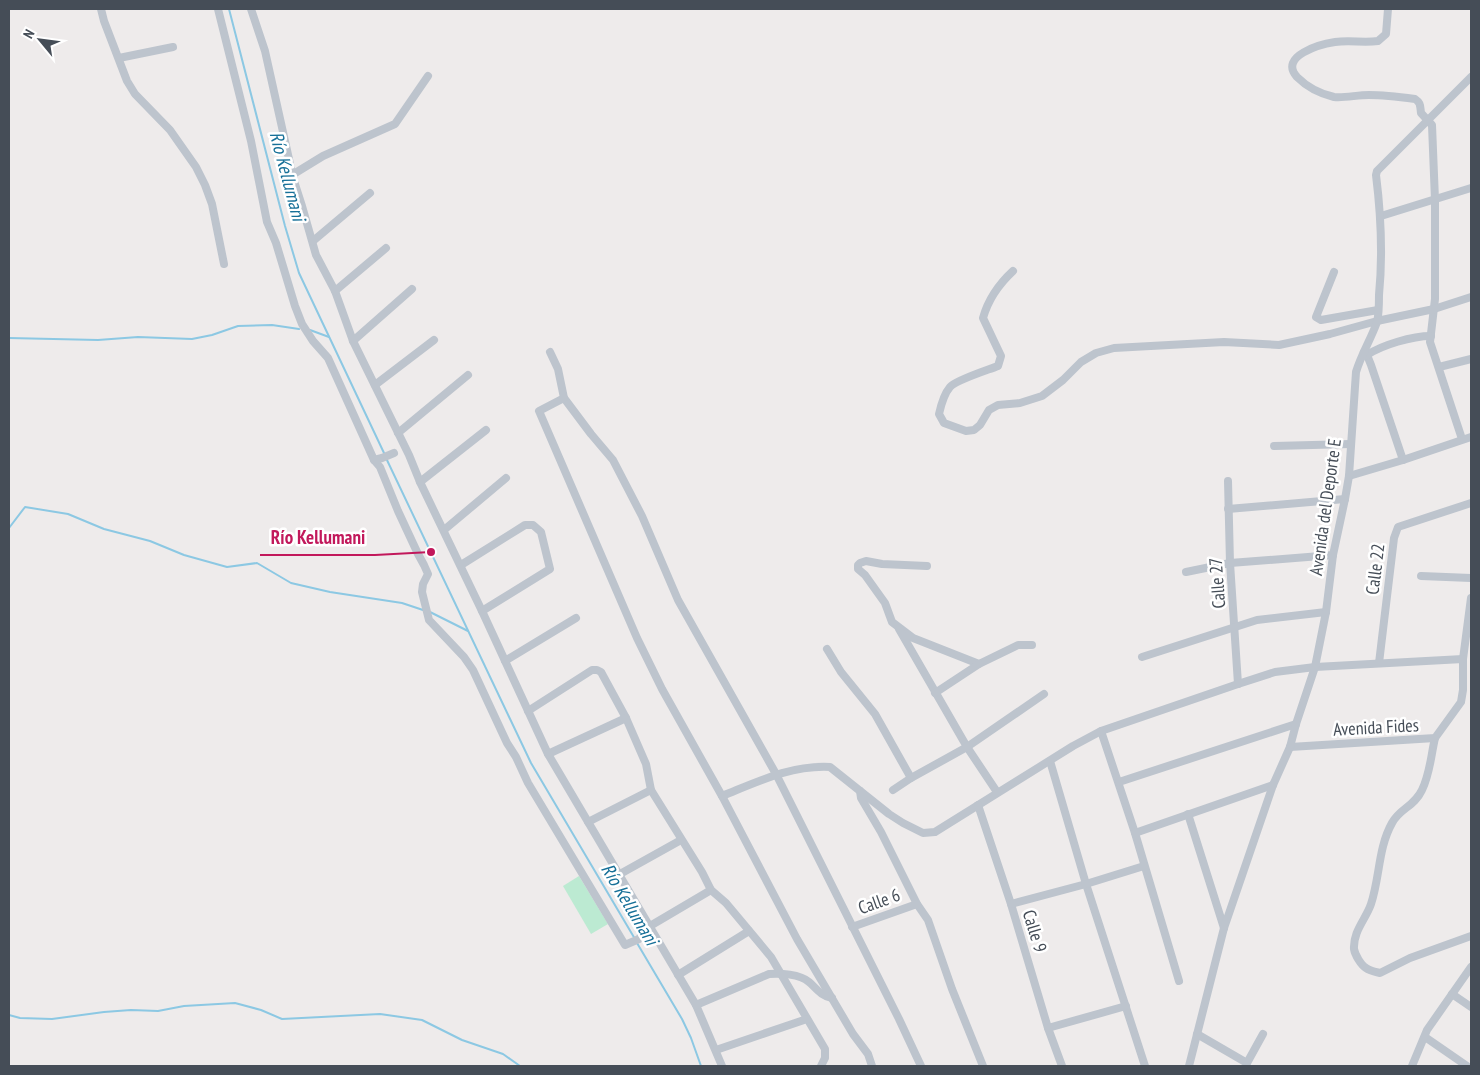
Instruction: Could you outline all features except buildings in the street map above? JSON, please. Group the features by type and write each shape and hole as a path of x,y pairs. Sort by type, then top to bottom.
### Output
{"street":[{"path":"101,9 126,81 135,94 170,130 200,176 212,204 224,264"},
{"path":"218,9 251,141 267,222 276,242 295,306 302,324 328,358 385,456 380,467 428,574 423,584 422,592 429,620 464,657 473,670 528,783 626,945 636,941 650,926 711,890"},
{"path":"250,9 265,51 292,175 316,255 335,291 353,341 461,565 548,754 696,1005 722,1066"},
{"path":"1388,9 1386,34 1378,41 1335,42 1323,45 1294,58 1293,70 1295,75 1305,85 1333,96 1370,95 1415,99 1421,105 1421,113 1432,125 1435,200 1434,308 1430,342 1462,440"},
{"path":"119,58 173,47"},
{"path":"292,175 323,156 395,124 428,76"},
{"path":"1428,120 1471,77"},
{"name":"Avenida del Deporte E","path":"1189,1066 1224,928 1273,785 1290,747 1315,668 1326,612 1333,555 1346,499 1356,372 1377,321 1381,277 1381,216 1377,171 1428,120"},
{"path":"1381,216 1471,188"},
{"path":"313,241 370,193"},
{"path":"335,291 386,248"},
{"path":"1013,271 1002,281 987,305 983,318 1001,356 1000,362 998,366 956,382 950,387 939,414 944,423 966,431 974,430 980,425 989,410 998,404 1020,403 1042,396 1063,380 1081,362 1096,353 1114,348 1224,342 1279,345 1434,308 1471,297"},
{"path":"1334,272 1316,317 1321,320 1378,310"},
{"path":"353,341 412,289"},
{"path":"1403,460 1365,353 1409,338 1430,336"},
{"path":"375,385 434,340"},
{"path":"550,352 558,369 564,398 613,460 642,516 678,600 776,774 921,1066"},
{"path":"1439,367 1471,360"},
{"path":"398,433 468,375"},
{"path":"564,398 539,411 637,638 662,689 722,796 796,939 868,1054 872,1066"},
{"path":"420,482 486,430"},
{"path":"1349,476 1471,437"},
{"path":"1274,446 1351,444"},
{"path":"444,530 506,478"},
{"name":"Calle 27","path":"1228,481 1230,563 1238,684"},
{"path":"1228,509 1346,499"},
{"name":"Calle 22","path":"1379,663 1394,538 1398,527 1471,503"},
{"path":"461,565 525,525 533,525 541,532 550,569 482,610"},
{"path":"1186,572 1230,563 1333,555"},
{"path":"928,566 882,564 866,561 860,563 858,569 865,575 885,602 892,622 899,630 967,747 997,792"},
{"path":"1421,576 1471,578"},
{"name":"Avenida Fides","path":"1290,747 1435,738 1461,702 1464,690 1463,659 1471,598"},
{"path":"1142,657 1257,620 1326,612"},
{"path":"505,661 576,618"},
{"path":"892,622 913,638 979,664"},
{"path":"935,693 979,664 1018,645 1032,646"},
{"path":"827,649 841,672 875,714 911,778"},
{"path":"722,796 776,774 818,766 830,767 889,814 923,833 935,832 997,792 1100,732 1238,684 1275,672 1379,663 1463,659"},
{"path":"528,711 592,670 601,672 626,718 646,764 651,790 702,872 711,890 726,903 771,957 825,1049 825,1058 820,1066"},
{"path":"893,790 967,747 1044,694"},
{"path":"1462,696 1471,696"},
{"path":"548,754 626,718"},
{"path":"1119,782 1296,724"},
{"path":"1100,732 1119,782 1180,981"},
{"path":"1435,738 1426,781 1421,792 1413,803 1398,814 1385,838 1371,905 1356,933 1354,950 1365,968 1380,973 1410,958 1471,936"},
{"path":"1050,761 1086,884 1145,1066"},
{"path":"1135,833 1273,785"},
{"path":"588,822 651,790"},
{"path":"860,791 861,798 881,832 917,904 928,920 952,989 983,1066"},
{"name":"Calle 9","path":"978,805 1011,904 1048,1028 1062,1066"},
{"path":"1188,814 1224,928"},
{"path":"620,874 681,840"},
{"path":"1011,904 1144,866"},
{"name":"Calle 6","path":"852,927 917,904"},
{"path":"678,975 749,931"},
{"path":"1412,1066 1427,1030 1471,967"},
{"path":"696,1005 769,974 780,973 808,980 825,997 832,998"},
{"path":"1452,994 1471,1007"},
{"path":"1048,1028 1126,1006"},
{"path":"716,1050 807,1019"},
{"path":"1197,1034 1247,1062 1263,1034"},
{"path":"1425,1037 1467,1066"}],"green space":[{"path":"579,876 608,924 591,934 563,886"}],"waterway":[{"name":"Río Kellumani","path":"229,9 299,273 384,453"},
{"path":"9,338 98,340 138,337 192,339 212,335 238,326 272,325 299,329"},
{"path":"310,330 329,337"},
{"name":"Río Kellumani","path":"386,458 531,763 635,939"},
{"path":"9,528 25,507 68,514 104,529 150,541 184,555 227,567 257,563 291,583 330,592 402,603 423,610"},
{"path":"430,612 468,631"},
{"name":"Río Kellumani","path":"637,943 682,1019 701,1066"},
{"path":"9,1015 20,1018 52,1019 104,1012 158,1011 184,1006 235,1003 261,1010 282,1019 380,1014 422,1020 462,1040 503,1054 520,1066"}],"place":[{"name":"Río Kellumani","path":"431,552"}]}
